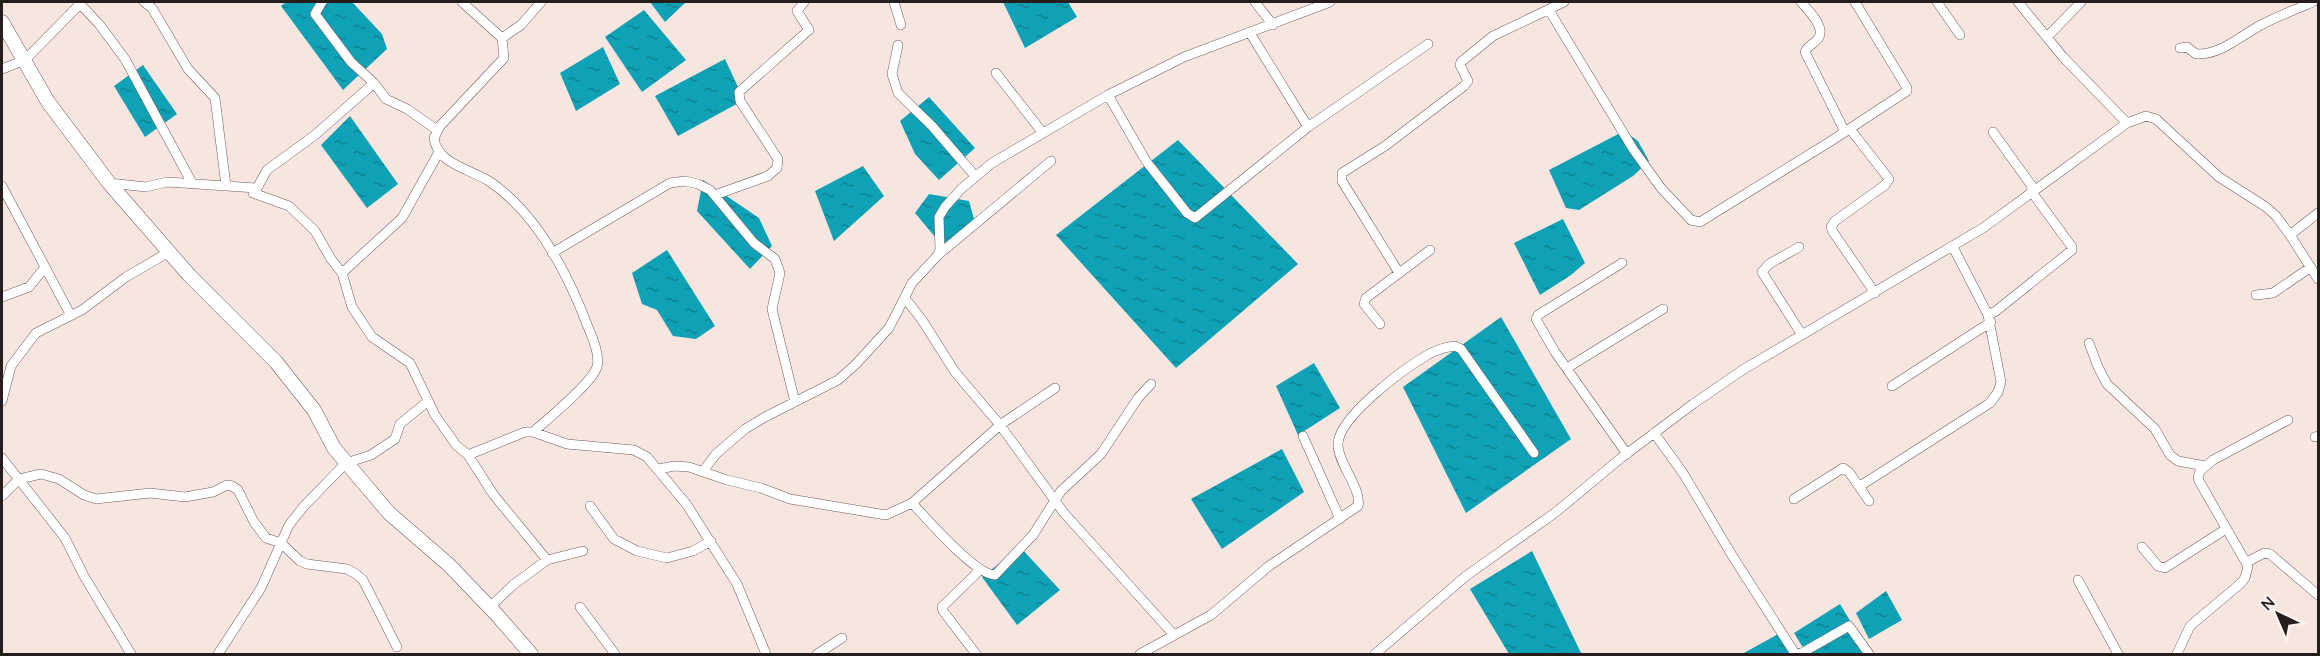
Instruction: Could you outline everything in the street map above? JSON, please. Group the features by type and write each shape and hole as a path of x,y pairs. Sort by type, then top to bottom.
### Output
{"street":[{"path":"2,69 24,60 79,2 125,59 192,183"},
{"path":"144,2 152,8 188,69 215,98 226,186"},
{"path":"322,2 315,14 351,62 374,83 386,99 406,109 437,130"},
{"path":"462,2 502,38 504,58 437,130 434,138 439,152 453,164 489,181 522,212 552,253 574,291 592,337 597,365 585,383 533,432"},
{"path":"502,38 521,25 541,2"},
{"path":"715,195 768,176 777,168 778,159 740,101 739,92 808,30 797,11 804,2"},
{"path":"894,2 901,25"},
{"path":"1255,2 1273,25"},
{"path":"938,255 940,250 939,217 953,198 975,176 1042,132 1199,50 1273,25 1330,2"},
{"path":"1400,273 1342,181 1342,173 1385,146 1464,86 1468,78 1460,65 1461,62 1493,36 1564,2"},
{"path":"1801,2 1819,26 1820,32 1819,38 1805,52 1848,131 1889,179 1885,185 1835,221 1832,227 1833,232 1875,293"},
{"path":"1549,9 1633,149 1662,188 1691,220 1700,222 1848,131 1905,93 1907,88 1855,2"},
{"path":"1937,2 1960,35"},
{"path":"2018,2 2047,37 2127,123"},
{"path":"2047,37 2081,2"},
{"path":"2180,48 2187,47 2196,54 2213,52 2265,23 2313,2"},
{"path":"2,22 48,102 109,183 169,252 276,362 314,410 334,448 389,513 449,565 531,654"},
{"path":"1250,33 1308,127"},
{"path":"1108,96 1151,168 1187,213 1195,218 1308,127 1428,44"},
{"path":"898,45 892,74 898,93 932,126 975,176"},
{"path":"996,73 1042,132"},
{"path":"374,83 315,135 267,170 253,193 289,206 315,231 342,273 352,308 372,337 410,363 428,401 456,446 468,455 493,494 535,542 547,560"},
{"path":"1375,654 1466,576 1556,512 1654,433 1744,369 1983,228 2032,190 2127,123 2146,116 2156,119 2219,177 2266,207 2277,216 2319,279"},
{"path":"1892,386 1990,319 1996,311 2072,250 1993,132"},
{"path":"342,273 402,218 439,152"},
{"path":"703,471 716,454 745,429 838,380 856,364 889,328 920,273 938,255 1051,161"},
{"path":"552,253 670,183 685,181 698,184 715,195 754,243 775,260 778,266 780,273 772,309 795,402"},
{"path":"109,183 146,187 166,182 257,188"},
{"path":"2,186 69,314"},
{"path":"2290,235 2319,213"},
{"path":"1799,247 1769,264 1762,272 1802,335"},
{"path":"1860,486 1990,403 1998,392 2001,382 1990,319 1953,247"},
{"path":"1380,324 1364,301 1431,250"},
{"path":"2,400 11,366 36,333 69,314 82,310 126,278 169,252"},
{"path":"1622,263 1538,315 1537,323 1627,454"},
{"path":"2,297 28,287 45,267"},
{"path":"2256,295 2273,293 2311,267"},
{"path":"905,298 968,389 1000,425 1054,500 1174,635"},
{"path":"1567,368 1663,309"},
{"path":"2090,343 2098,367 2107,384 2155,429 2174,459 2205,466"},
{"path":"1140,654 1211,615 1269,566 1355,509 1359,502 1338,450 1338,439 1345,423 1356,411 1429,354 1445,347 1455,346 1461,349 1534,453"},
{"path":"912,503 980,570 990,575 999,573 1033,535 1051,509 1054,500 1101,454 1138,398 1151,384"},
{"path":"659,469 682,466 761,488 790,499 886,515 912,503 1000,425 1055,388"},
{"path":"218,654 261,588 289,525 304,506 346,463 371,455 395,439 400,424 428,401"},
{"path":"2177,654 2190,626 2244,578 2248,566 2198,477 2205,466 2288,420"},
{"path":"468,455 525,432 533,432 567,444 633,450 647,457 687,505 737,584 766,654"},
{"path":"1654,433 1683,473 1794,652 1800,654 1849,626 1869,654"},
{"path":"1304,436 1340,519"},
{"path":"2,458 65,538 84,576 131,654"},
{"path":"1794,499 1843,468 1849,472 1869,501"},
{"path":"2,496 19,479 41,474 51,476 84,495 96,499 150,493 185,497 213,492 227,485 232,486 238,490 243,503 262,534 270,541 281,543 300,561 307,564 347,569 356,573 363,580 397,647"},
{"path":"590,506 614,539 637,551 667,558 693,551 711,541"},
{"path":"2142,547 2158,566 2165,568 2226,529"},
{"path":"490,607 513,585 547,560 584,551"},
{"path":"2247,562 2264,553 2270,554 2319,595"},
{"path":"976,654 942,607 980,570"},
{"path":"2078,580 2118,654"},
{"path":"580,607 615,654"},
{"path":"817,654 842,638"}],"water":[{"path":"286,2 352,2 382,34 387,49 343,90 281,6"},
{"path":"650,2 686,2 665,22"},
{"path":"1003,2 1068,2 1077,17 1025,48"},
{"path":"644,10 686,60 642,92 605,37"},
{"path":"603,47 620,84 576,111 560,73"},
{"path":"725,59 744,100 678,136 655,96"},
{"path":"143,65 177,114 145,137 114,86"},
{"path":"929,97 975,148 939,180 915,154 900,121"},
{"path":"350,116 398,184 367,208 321,145"},
{"path":"1624,131 1638,141 1649,161 1633,176 1579,210 1566,208 1549,170"},
{"path":"1178,140 1298,264 1176,368 1056,235"},
{"path":"863,166 884,196 834,241 815,191"},
{"path":"703,180 759,218 772,246 750,269 697,211"},
{"path":"929,194 969,201 976,226 946,250 915,213"},
{"path":"1563,219 1585,263 1540,295 1514,243"},
{"path":"667,250 715,326 696,339 673,336 657,310 642,304 632,273"},
{"path":"1501,317 1571,439 1466,513 1403,387"},
{"path":"1314,363 1340,408 1298,435 1276,386"},
{"path":"1282,449 1304,492 1222,549 1191,499"},
{"path":"1020,547 1060,590 1017,625 982,577"},
{"path":"1532,551 1581,653 1579,654 1509,654 1470,589"},
{"path":"1886,591 1902,620 1869,639 1856,613"},
{"path":"1840,604 1870,654 1807,654 1794,633"},
{"path":"1780,633 1793,654 1742,654"}]}
